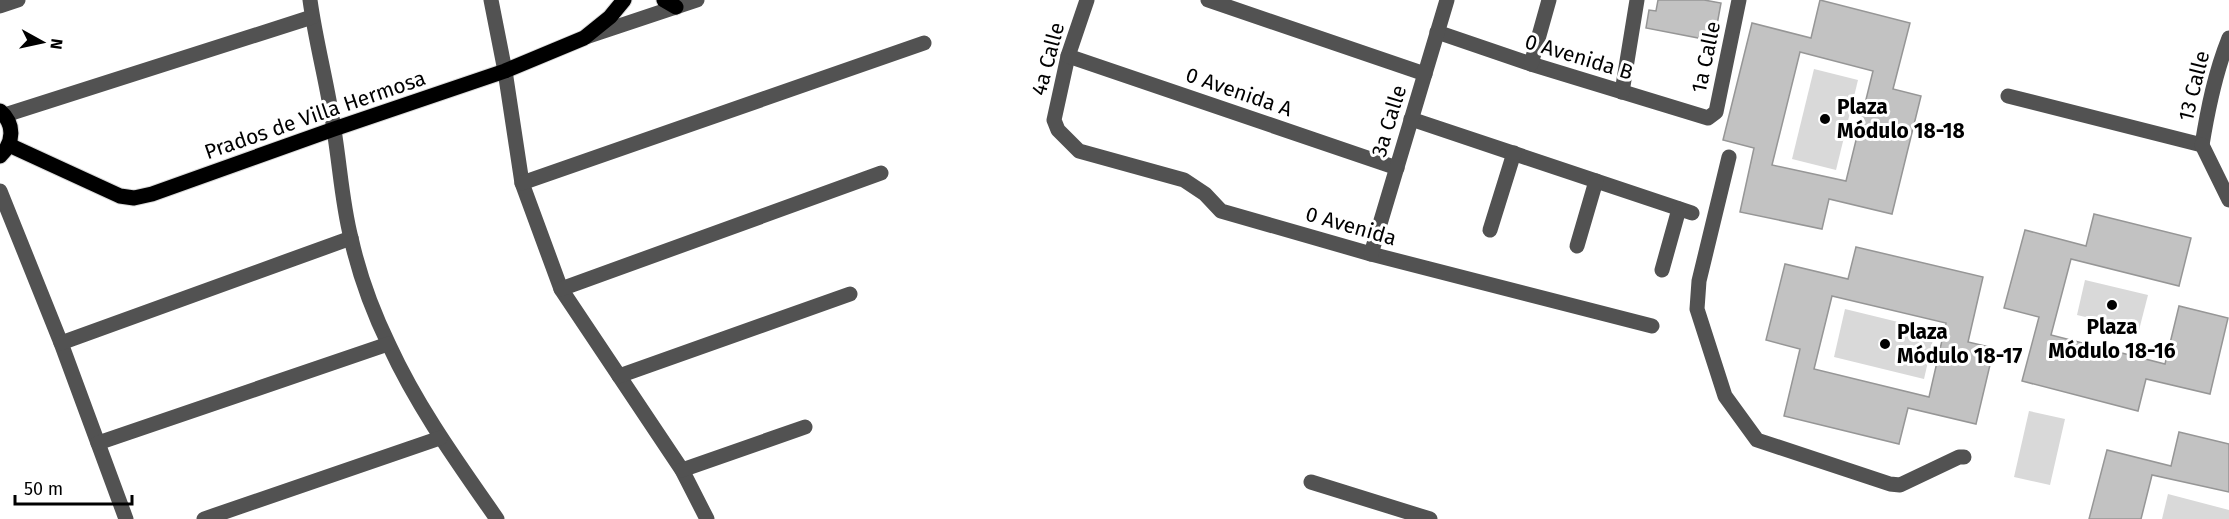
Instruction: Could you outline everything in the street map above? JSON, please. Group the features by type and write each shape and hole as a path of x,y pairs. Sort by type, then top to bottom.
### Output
{"main road":[{"name":"Prados de Villa Hermosa","path":"5,150 120,196 134,198 152,194 505,71 584,38 610,17 624,0"},
{"path":"2,113 11,129 5,150"}],"street":[{"path":"0,6 18,0"},
{"path":"310,0 351,238 367,290 388,344 415,397 440,438 497,519"},
{"path":"491,0 505,71 522,183 561,289 682,470 707,519"},
{"path":"584,38 670,3 697,0"},
{"name":"4a Calle","path":"1058,130 1054,120 1068,56 1088,0"},
{"path":"1208,0 1425,74"},
{"name":"3a Calle","path":"1371,254 1447,0"},
{"path":"1531,64 1549,0"},
{"path":"1622,92 1637,0"},
{"name":"1a Calle","path":"1708,118 1716,112 1739,0"},
{"path":"2,113 312,17"},
{"name":"0 Avenida B","path":"1437,32 1531,64 1708,118"},
{"name":"13 Calle","path":"2202,145 2207,110 2221,58 2229,38"},
{"path":"522,183 924,43"},
{"name":"0 Avenida A","path":"1068,56 1397,168"},
{"path":"2008,96 2202,145 2229,200"},
{"path":"1411,119 1685,211 1662,270"},
{"name":"0 Avenida","path":"1058,130 1082,152 1184,180 1205,194 1221,211 1371,254 1652,326"},
{"path":"1490,230 1514,153"},
{"path":"1729,157 1699,281 1697,309 1725,396 1757,440 1890,484 1900,484 1959,457 1964,457"},
{"path":"561,289 881,173"},
{"path":"1577,246 1596,181"},
{"path":"0,191 61,343 126,519"},
{"path":"61,343 351,238"},
{"path":"619,376 850,294"},
{"path":"98,443 388,344"},
{"path":"682,470 805,427"},
{"path":"204,519 440,438"},
{"path":"1311,482 1430,519"}],"shaded area":[{"name":"Plaza Módulo 18-18","path":"1814,69 1858,80 1836,170 1792,159"},
{"name":"Plaza Módulo 18-16","path":"2085,280 2148,295 2139,330 2077,315"},
{"name":"Plaza Módulo 18-17","path":"1845,309 1935,331 1924,379 1834,357"},
{"path":"2029,411 2065,419 2050,485 2014,477"},
{"path":"2168,494 2229,510 2229,519 2162,519"}],"building":[{"path":"1658,0 1704,0 1721,3 1714,41 1646,28 1649,10 1656,11"},
{"path":"1820,0 1910,23 1893,89 1921,96 1892,214 1829,199 1822,229 1740,212 1754,148 1723,140 1752,23 1811,38","holes":["1800,52 1873,71 1846,181 1772,165"]},
{"path":"2094,214 2191,238 2179,286 2071,259 2051,335 2165,364 2179,306 2228,318 2210,394 2146,379 2138,411 2022,381 2039,317 2004,308 2025,230 2086,246"},
{"path":"1856,247 1983,277 1968,342 1994,348 1976,424 1908,408 1899,444 1784,416 1800,349 1766,340 1785,264 1848,279","holes":["1832,296 1946,323 1929,397 1814,369"]},
{"path":"2179,432 2229,444 2229,492 2152,475 2141,519 2089,519 2107,450 2171,466"}],"place":[{"name":"Plaza Módulo 18-18","path":"1825,119"},
{"name":"Plaza Módulo 18-16","path":"2112,305"},
{"name":"Plaza Módulo 18-17","path":"1885,344"}]}
